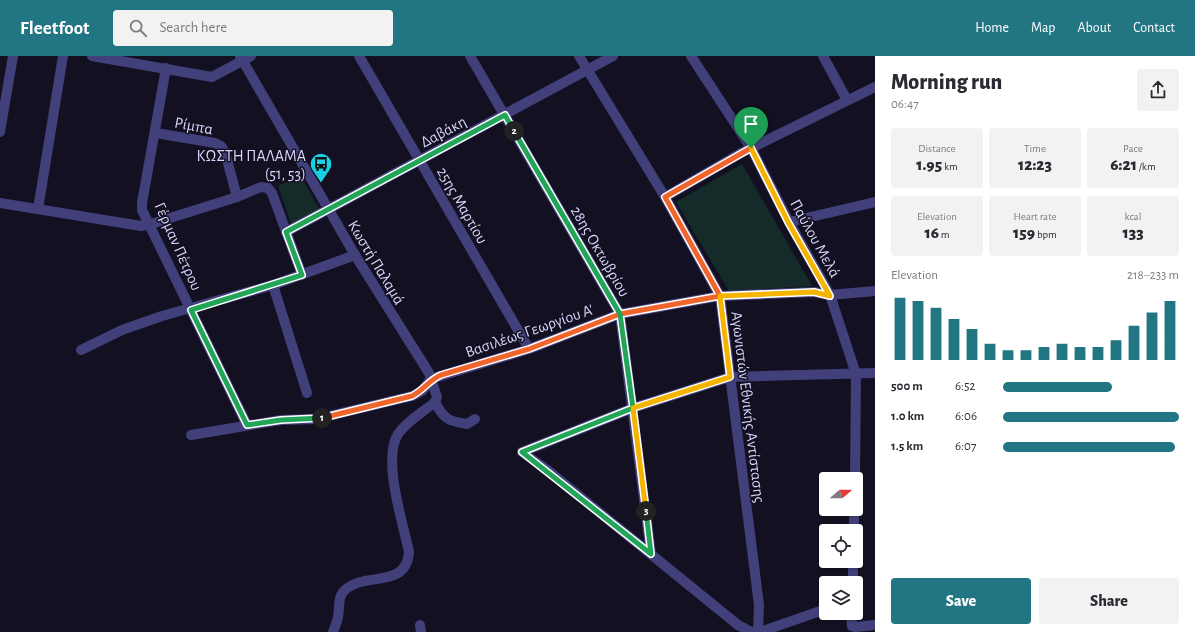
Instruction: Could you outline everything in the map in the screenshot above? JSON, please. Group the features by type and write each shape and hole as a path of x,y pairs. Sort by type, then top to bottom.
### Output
{"street":[{"path":"0,132 13,56"},
{"path":"38,209 63,56"},
{"path":"92,56 124,59 212,77 245,58"},
{"name":"25ης Μαρτίου","path":"359,56 529,349"},
{"name":"28ης Οκτωβρίου","path":"470,56 620,314 651,554"},
{"name":"Αγωνιστών Εθνικής Αντίστασης","path":"579,56 665,197 720,296 759,605 759,632"},
{"name":"Δαβάκη","path":"286,232 588,71 613,56"},
{"name":"Παύλου Μελά","path":"691,56 751,148 788,222 830,296 856,374 855,472"},
{"path":"823,56 847,100"},
{"name":"Κωστή Παλαμά","path":"245,58 328,209 431,379 437,397 436,402"},
{"name":"Γέρμαν Πέτρου","path":"166,68 156,133 142,203 145,217 151,224 247,425"},
{"path":"665,197 751,148 875,87"},
{"name":"Ρίμπα","path":"156,133 215,142 221,146 225,152 238,197"},
{"path":"0,203 131,224 151,224 238,197 261,187 268,188 272,193 302,275"},
{"path":"788,222 875,202"},
{"path":"81,350 122,330 162,316 191,310 273,285 355,255"},
{"path":"273,285 308,393"},
{"name":"Βασιλέως Γεωργίου Α'","path":"431,379 529,349 620,314 720,296 814,292 830,296 875,291"},
{"path":"751,632 747,632 738,625 522,452 633,408 730,377 875,373"},
{"path":"191,434 281,420 316,419 412,396 422,391 431,379"},
{"path":"333,632 338,617 339,601 343,591 356,584 394,575 405,568 408,561 409,552 392,473 392,455 395,440 404,426 436,402 442,415 451,422 468,424 476,419"},
{"path":"759,632 819,611"},
{"path":"852,620 852,626 858,628 875,625"}],"green space":[{"path":"742,164 812,286 729,291 676,202"},
{"path":"300,175 320,210 292,226 278,186"}],"place":[{"name":"ΚΩΣΤΗ ΠΑΛΑΜΑ (51, 53)","path":"321,184"}],"route":[{"path":"751,148 665,197 720,296 620,314 529,349 441,375 431,379 422,391 412,396 316,419 281,420 247,425 191,310 302,275 286,232 505,115 620,314 633,408 522,452 546,469 651,554 633,408 730,377 720,296 814,292 830,296 788,222 751,148"}]}
